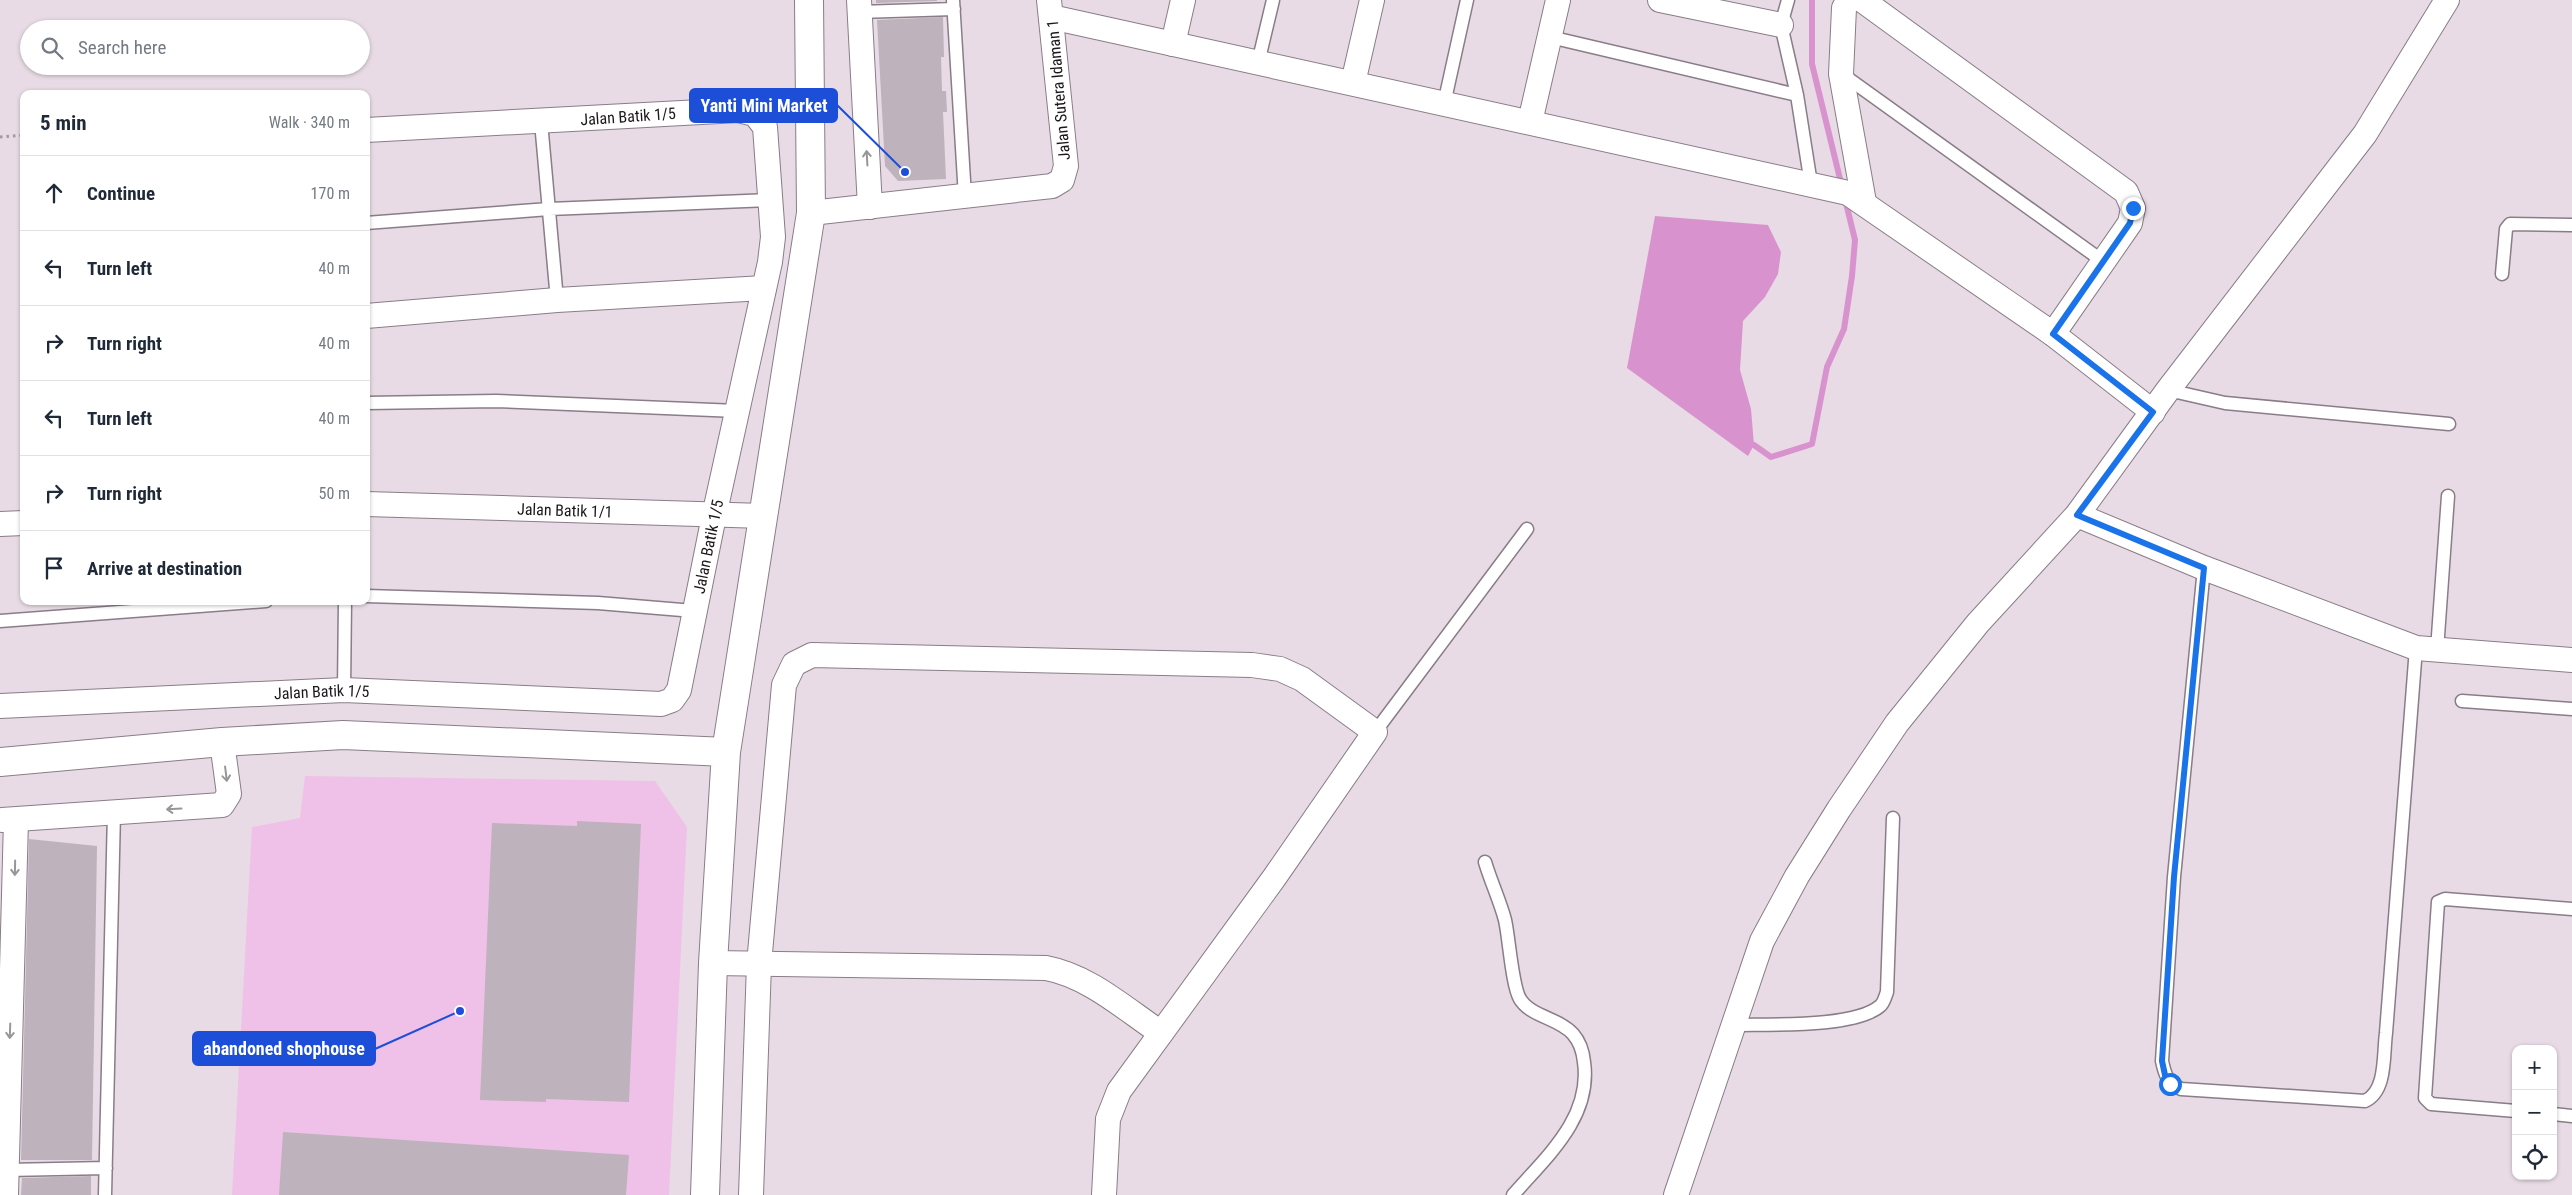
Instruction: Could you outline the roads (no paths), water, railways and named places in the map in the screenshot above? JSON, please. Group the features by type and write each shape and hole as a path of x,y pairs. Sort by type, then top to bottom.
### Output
{"street":[{"path":"705,1195 713,963 726,752 811,212 809,0"},
{"path":"1173,44 1183,0"},
{"path":"1353,83 1372,0"},
{"path":"1530,122 1558,0"},
{"path":"1660,0 1781,25"},
{"path":"1838,192 1844,8 1849,0"},
{"path":"1862,0 2126,192 2133,208 2130,223 2053,334"},
{"path":"1676,1195 1762,941 1797,876 1839,809 1904,715 1978,623 2077,515 2168,390 2365,134 2446,0"},
{"path":"859,6 870,207"},
{"path":"1050,8 1173,44 1838,192 2053,334 2153,412"},
{"name":"Jalan Sutera Idaman 1","path":"965,197 1052,186 1062,180 1066,166 1050,8"},
{"name":"Jalan Batik 1/5","path":"0,706 344,690 660,704 672,700 678,690 764,288 773,237 765,127 755,114 738,110 370,130"},
{"path":"811,212 965,197"},
{"path":"370,316 557,300 764,288"},
{"name":"Jalan Batik 1/1","path":"370,504 714,516 764,516"},
{"path":"2077,515 2204,568 2426,649 2572,660"},
{"path":"0,524 20,523"},
{"path":"751,1195 759,964 784,685 794,664 812,655 1252,665 1280,669 1302,679 1375,732 1274,878 1119,1091 1108,1120 1104,1195"},
{"path":"0,762 222,742 343,735 726,752"},
{"path":"6,1195 8,820 222,804 229,794 222,742"},
{"path":"713,963 1046,968 1064,972 1082,980 1160,1033"}],"lane":[{"path":"1258,63 1273,0"},
{"path":"1444,104 1467,0"},
{"path":"1788,0 1781,25 1797,95 1838,192"},
{"path":"859,6 954,5 965,197"},
{"path":"1550,37 1797,95"},
{"path":"1842,74 2104,262"},
{"path":"541,122 557,300"},
{"path":"370,223 549,209 771,200"},
{"path":"2502,274 2506,229 2510,224 2572,225"},
{"path":"2168,390 2225,403 2449,424"},
{"path":"370,403 496,401 737,411"},
{"path":"2204,568 2174,877 2162,1061 2165,1075 2170,1084 2181,1089 2364,1101 2374,1097 2379,1088 2426,649 2448,496"},
{"path":"1375,732 1527,529"},
{"path":"370,596 598,603 694,611"},
{"path":"0,621 213,605"},
{"path":"344,690 345,605"},
{"path":"2462,701 2572,709"},
{"path":"105,1195 114,812"},
{"path":"1734,1025 1829,1022 1869,1014 1882,1005 1887,992 1893,818"},
{"path":"1485,862 1505,920 1519,998 1531,1010 1564,1026 1574,1035 1582,1051 1585,1070 1583,1094 1574,1121 1548,1157 1513,1195"},
{"path":"2512,1111 2431,1104 2425,1098 2438,902 2445,899 2572,909"},
{"path":"2557,1114 2572,1116"},
{"path":"6,1170 106,1168"}],"waterway":[{"path":"1812,0 1812,64 1842,187"},
{"path":"1754,445 1771,457 1812,444 1827,367 1844,329 1852,276 1855,240 1845,199"}],"place":[{"name":"Yanti Mini Market","path":"905,172"},
{"name":"abandoned shophouse","path":"460,1011"}]}
